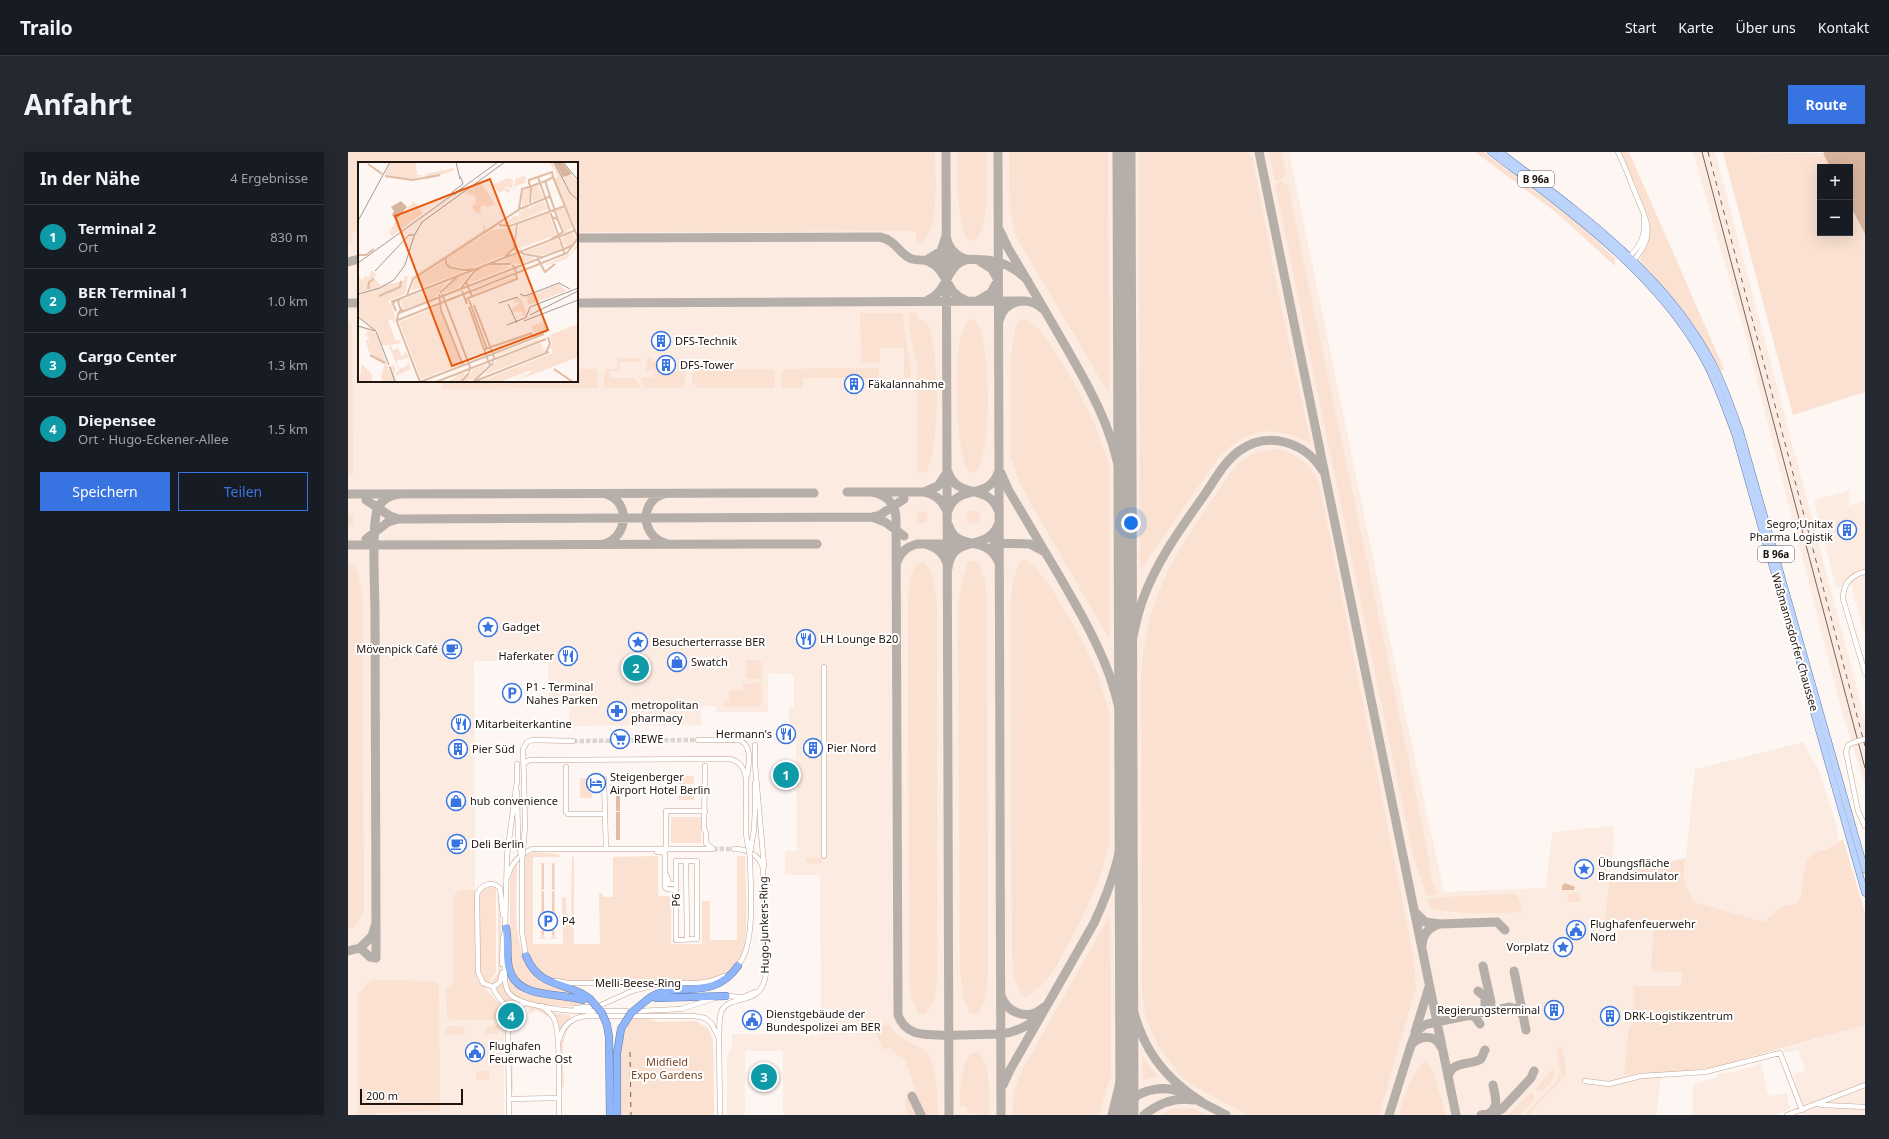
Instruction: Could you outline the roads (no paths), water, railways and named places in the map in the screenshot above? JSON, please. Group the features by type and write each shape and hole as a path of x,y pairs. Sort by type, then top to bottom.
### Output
{"highway":[{"path":"506,928 508,938 509,967 513,978 520,986 534,992 587,999"},
{"path":"526,956 533,970 544,979 579,992 601,1011 607,1025 609,1037 610,1115"},
{"path":"617,1115 617,1047 622,1029 631,1013 648,999 661,992 700,989 714,985 730,976 738,966"},
{"path":"648,999 673,996 726,996"}],"main road":[{"name":"Waßmannsdorfer Chaussee","path":"1491,152 1574,216 1627,264 1672,310 1688,333 1711,374 1735,434 1859,851"},
{"name":"Waßmannsdorfer Chaussee","path":"1500,152 1577,211 1632,258 1670,299 1690,326 1713,364 1728,398 1740,431 1865,870"},
{"name":"Waßmannsdorfer Chaussee","path":"1861,858 1865,893"}],"street":[{"path":"1618,152 1647,219 1647,234 1643,247 1627,264"},
{"path":"1865,572 1853,576 1848,581 1845,586 1843,599 1865,673"},
{"path":"824,667 824,856"},
{"path":"1865,739 1848,744 1846,752 1858,810 1865,826"},
{"path":"526,956 522,932 522,863 525,826 523,749 528,741 573,740"},
{"name":"Melli-Beese-Ring","path":"698,740 739,740 745,743 748,749 746,775 746,834 750,857"},
{"name":"Melli-Beese-Ring","path":"526,956 540,972 559,982 699,983 725,976 738,966 746,951 750,936 750,857 754,830 755,745"},
{"path":"524,766 530,760 730,759 739,763 746,775"},
{"path":"517,764 518,838 522,863"},
{"path":"755,764 764,872"},
{"path":"506,920 508,914 507,878 509,872 514,862 524,853 532,849 713,850 706,843 706,833 704,829 704,813 706,811 705,766"},
{"path":"566,767 567,813 605,814"},
{"path":"604,779 606,849"},
{"path":"517,781 507,855 505,890 505,983 512,996 525,1003 578,1011 627,1011"},
{"path":"666,850 666,811 706,811"},
{"path":"696,850 706,843"},
{"path":"648,849 664,854 665,887 676,890"},
{"name":"Hugo-Junkers-Ring","path":"734,849 745,850 754,855 761,863 764,872 767,961 766,976 758,991"},
{"path":"676,884 669,884 667,880 667,858 669,852 680,850"},
{"name":"P6","path":"676,861 697,861 697,939 676,940 676,890 676,861"},
{"name":"P6","path":"686,861 687,939"},
{"path":"506,920 502,914 500,888 493,884 483,886 477,895 478,972 483,983 493,987 495,993 507,1007 509,1016 509,1115"},
{"path":"493,987 500,982 502,977 503,938 506,928"},
{"path":"558,1044 562,1031 570,1021 579,1016 601,1011 638,989 669,983"},
{"path":"639,1011 681,1009 702,1001 726,996 743,997 758,991"},
{"path":"720,1115 719,1038 722,1010 731,1002 749,998 758,991"},
{"path":"509,1016 516,1008 525,1003"},
{"path":"542,1006 554,1019 558,1044 559,1115"},
{"path":"549,1007 590,1007"},
{"path":"601,1011 624,1016"},
{"path":"634,1016 701,1017 711,1023 719,1038"},
{"path":"1585,1081 1610,1084 1642,1076 1705,1072 1780,1053 1802,1110"},
{"path":"1787,1115 1865,1085"},
{"path":"509,1099 559,1098"},
{"path":"1818,1104 1823,1106 1865,1107"}],"waterway":[{"path":"543,864 543,889"},
{"path":"553,865 553,889"},
{"path":"543,892 543,934"},
{"path":"553,892 553,935"}],"tunnel":[{"path":"573,741 698,740"},
{"path":"713,849 734,849"}],"tram line":[{"path":"1702,152 1865,768"}],"railway":[{"path":"1708,152 1865,746"},
{"path":"630,1052 631,1115"}],"place":[{"name":"DFS-Technik","path":"661,341"},
{"name":"DFS-Tower","path":"666,365"},
{"name":"Fäkalannahme","path":"854,384"},
{"name":"Segro;Unitax Pharma Logistik","path":"1847,530"},
{"name":"Gadget","path":"488,627"},
{"name":"LH Lounge B20","path":"806,639"},
{"name":"Besucherterrasse BER","path":"638,642"},
{"name":"Mövenpick Café","path":"452,649"},
{"name":"Haferkater","path":"568,656"},
{"name":"Swatch","path":"677,662"},
{"name":"BER Terminal 1","path":"636,668"},
{"name":"P1 - Terminal Nahes Parken","path":"512,693"},
{"name":"metropolitan pharmacy","path":"617,711"},
{"name":"Mitarbeiterkantine","path":"461,724"},
{"name":"Hermann's","path":"786,734"},
{"name":"REWE","path":"620,739"},
{"name":"Pier Nord","path":"813,748"},
{"name":"Pier Süd","path":"458,749"},
{"name":"Terminal 2","path":"786,775"},
{"name":"Steigenberger Airport Hotel Berlin","path":"596,783"},
{"name":"hub convenience","path":"456,801"},
{"name":"Deli Berlin","path":"457,844"},
{"name":"Übungsfläche Brandsimulator","path":"1584,869"},
{"name":"P4","path":"548,921"},
{"name":"Flughafenfeuerwehr Nord","path":"1576,930"},
{"name":"Vorplatz","path":"1563,947"},
{"name":"Regierungsterminal","path":"1554,1010"},
{"name":"Diepensee","path":"511,1016"},
{"name":"DRK-Logistikzentrum","path":"1610,1016"},
{"name":"Dienstgebäude der Bundespolizei am BER","path":"752,1020"},
{"name":"Flughafen Feuerwache Ost","path":"475,1052"},
{"name":"Cargo Center","path":"764,1077"}],"park label":[{"name":"Midfield Expo Gardens","path":"667,1068"}]}
